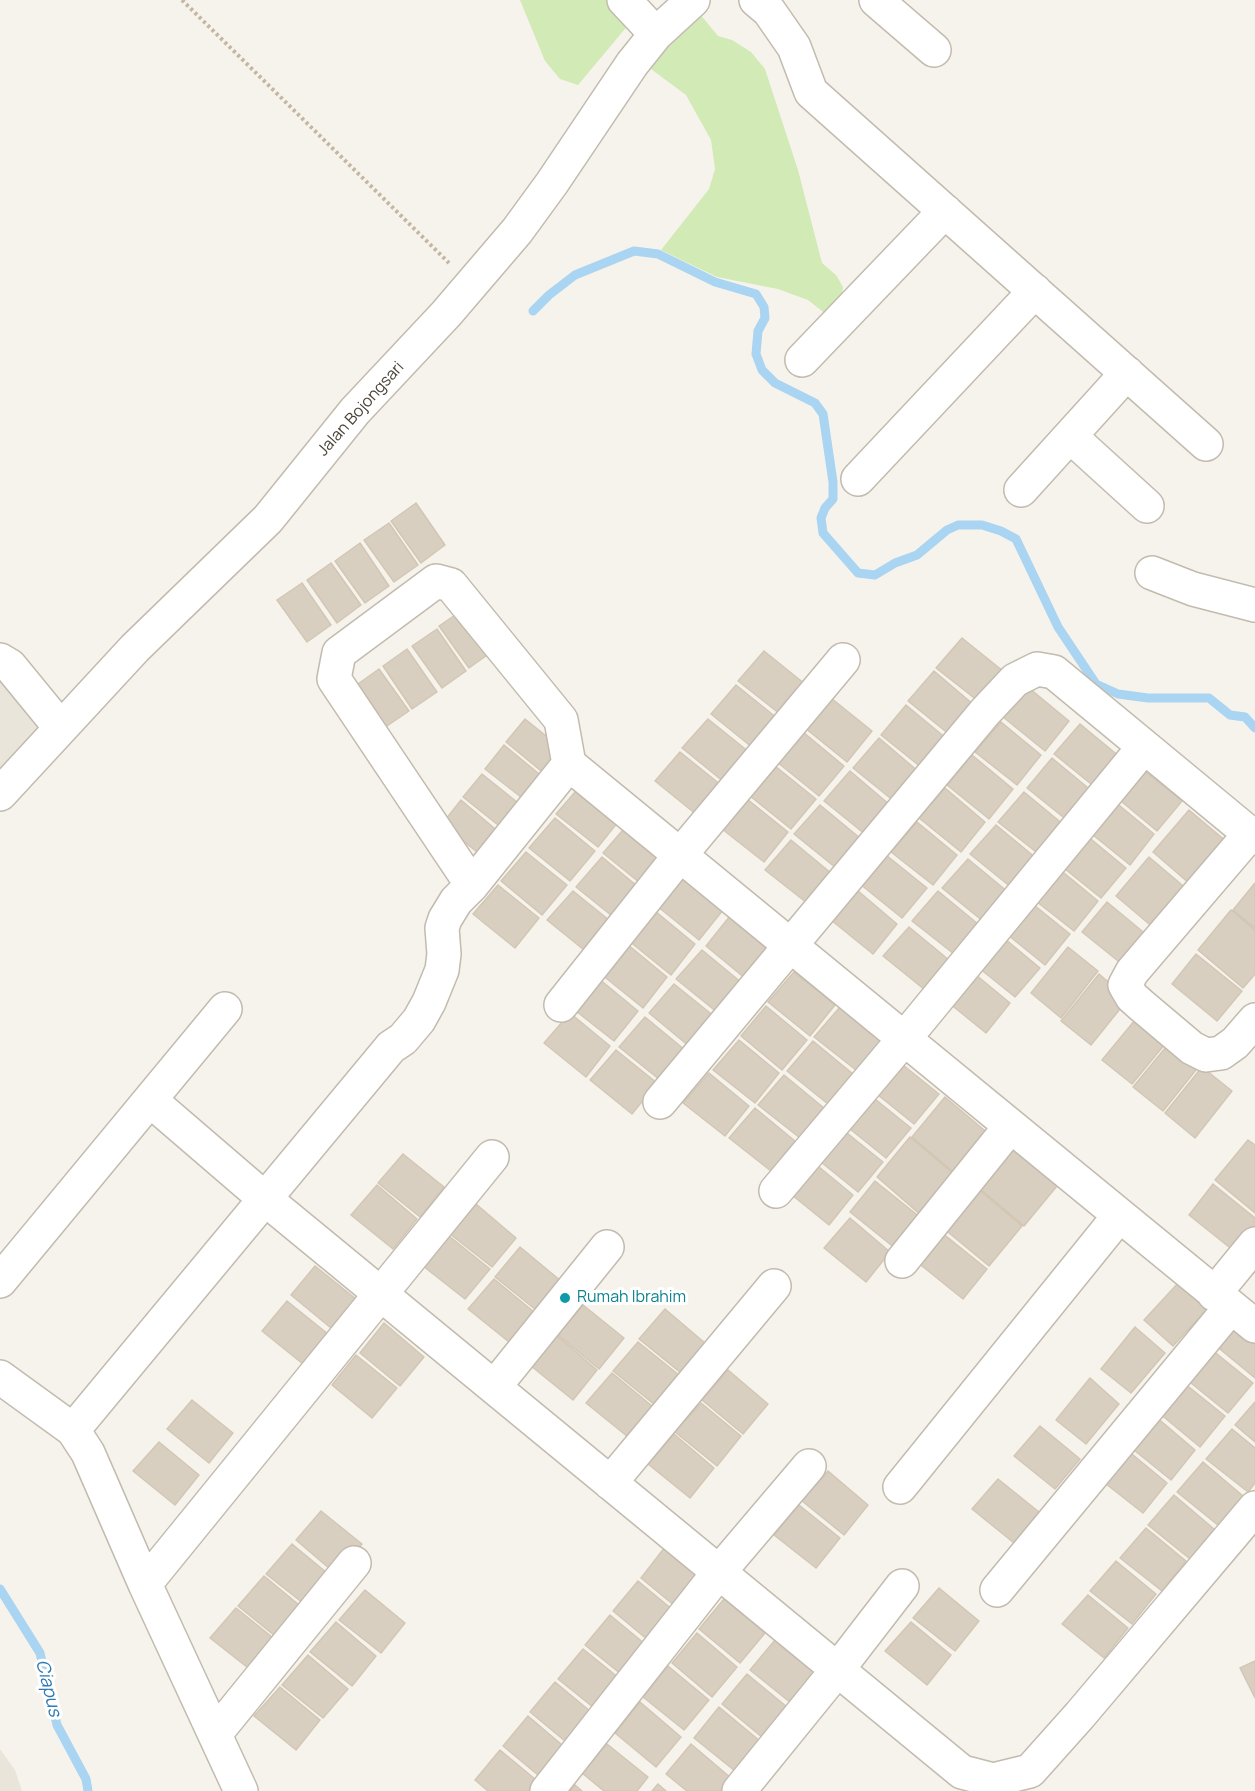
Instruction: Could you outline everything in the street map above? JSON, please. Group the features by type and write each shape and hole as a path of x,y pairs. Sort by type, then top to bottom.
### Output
{"street":[{"path":"624,0 656,34"},
{"name":"Jalan Bojongsari","path":"0,794 135,648 268,519 355,411 471,285 517,231 619,81 656,34 693,0"},
{"path":"756,0 769,11 794,47 811,92 1206,444"},
{"path":"876,0 934,50"},
{"path":"802,360 945,211"},
{"path":"858,479 1035,291"},
{"path":"1021,490 1126,373"},
{"path":"1070,435 1147,506"},
{"path":"1152,573 1193,589 1255,605"},
{"path":"472,885 334,679 339,653 436,582 451,585 561,720 569,764 1233,1309"},
{"path":"0,660 9,666 60,727"},
{"path":"561,1005 681,854 843,660"},
{"path":"660,1102 985,712 1015,680 1037,669 1054,672 1252,836 1132,972 1125,986 1141,1005 1192,1048 1206,1055 1221,1053 1235,1043 1255,1020"},
{"path":"776,1191 1144,747"},
{"path":"73,1430 391,1047 403,1039 419,1020 442,970 444,954 441,928 445,919 456,901 472,885 569,764"},
{"path":"0,1281 225,1009"},
{"path":"150,1100 264,1198 962,1772 993,1780 1030,1771 1252,1520"},
{"path":"902,1262 1010,1127"},
{"path":"145,1584 492,1157"},
{"path":"900,1487 1119,1216"},
{"path":"997,1590 1233,1309 1255,1244"},
{"path":"495,1386 607,1247"},
{"path":"610,1483 774,1286"},
{"path":"0,1377 73,1430 88,1453 145,1584 241,1791"},
{"path":"547,1791 719,1572 809,1466"},
{"path":"215,1734 354,1563"},
{"path":"744,1789 902,1586"}],"path":[{"path":"182,0 471,285"}],"shaded area":[{"path":"0,663 60,733 0,803"},
{"path":"0,1749 15,1770 22,1791 0,1791"}],"green space":[{"path":"520,0 632,0 640,11 578,85 560,79 545,61"},
{"path":"695,8 718,36 732,40 751,52 765,69 798,170 822,263 836,275 843,287 839,311 827,315 808,300 778,289 717,277 661,250 709,189 715,169 711,140 686,95 651,69"}],"building":[{"path":"416,503 445,545 421,563 391,521"},
{"path":"389,523 418,565 394,582 364,540"},
{"path":"360,543 389,586 365,603 335,561"},
{"path":"331,563 361,605 337,623 307,580"},
{"path":"302,583 331,625 307,642 277,600"},
{"path":"464,609 493,651 469,668 439,626"},
{"path":"437,629 466,671 442,688 412,646"},
{"path":"962,638 1003,671 978,701 936,668"},
{"path":"407,649 437,692 412,709 383,666"},
{"path":"764,651 805,684 780,714 738,681"},
{"path":"379,669 409,711 384,728 355,686"},
{"path":"934,671 974,705 950,735 908,701"},
{"path":"736,685 777,718 753,748 711,714"},
{"path":"1029,688 1069,721 1045,751 1003,717"},
{"path":"831,698 872,731 847,762 805,728"},
{"path":"906,705 947,739 922,768 881,735"},
{"path":"525,719 565,751 546,775 506,742"},
{"path":"708,719 749,752 724,782 682,748"},
{"path":"1001,722 1041,755 1017,785 975,752"},
{"path":"1080,724 1120,757 1096,788 1054,754"},
{"path":"803,732 844,766 819,796 777,762"},
{"path":"879,738 919,772 895,802 853,768"},
{"path":"504,745 544,778 526,801 485,769"},
{"path":"680,752 721,785 697,815 655,781"},
{"path":"972,755 1013,789 989,819 947,785"},
{"path":"1052,758 1093,792 1068,821 1027,788"},
{"path":"775,766 816,799 791,829 750,796"},
{"path":"1141,768 1182,801 1157,831 1116,797"},
{"path":"850,771 890,805 866,835 824,801"},
{"path":"482,774 522,806 503,829 463,797"},
{"path":"582,784 622,817 598,847 556,814"},
{"path":"945,788 985,822 961,852 919,818"},
{"path":"1024,792 1064,825 1040,855 998,822"},
{"path":"747,799 788,832 764,862 722,829"},
{"path":"461,800 500,833 482,856 442,824"},
{"path":"1114,801 1154,834 1130,865 1088,831"},
{"path":"820,805 860,838 836,868 794,834"},
{"path":"1189,810 1227,842 1190,884 1153,852"},
{"path":"555,818 595,851 570,881 529,848"},
{"path":"917,822 957,855 933,885 891,852"},
{"path":"629,823 670,856 645,887 603,853"},
{"path":"996,825 1036,858 1012,888 970,854"},
{"path":"1086,835 1126,868 1101,898 1060,865"},
{"path":"791,840 831,873 807,903 765,870"},
{"path":"526,852 567,885 542,915 501,881"},
{"path":"886,855 927,888 902,918 860,884"},
{"path":"602,857 642,890 617,920 576,887"},
{"path":"1149,857 1188,890 1155,929 1116,896"},
{"path":"968,859 1008,892 984,922 942,888"},
{"path":"1058,868 1098,901 1074,931 1032,898"},
{"path":"682,877 723,910 699,940 657,906"},
{"path":"1255,883 1255,928 1233,910"},
{"path":"498,885 539,918 515,948 473,914"},
{"path":"857,890 897,924 873,954 831,920"},
{"path":"573,891 614,924 589,954 547,920"},
{"path":"938,891 978,924 954,954 912,921"},
{"path":"1029,901 1070,934 1045,965 1003,931"},
{"path":"1107,902 1148,936 1123,965 1082,932"},
{"path":"1231,910 1255,930 1255,974 1243,988 1198,950"},
{"path":"655,911 695,944 671,975 629,941"},
{"path":"730,916 770,949 746,979 706,946"},
{"path":"909,927 949,960 925,990 883,956"},
{"path":"999,934 1040,968 1015,997 974,964"},
{"path":"627,944 667,977 643,1008 601,974"},
{"path":"1068,947 1098,971 1061,1018 1031,993"},
{"path":"702,950 742,983 718,1013 676,979"},
{"path":"1196,954 1242,991 1217,1021 1172,984"},
{"path":"970,970 1010,1003 986,1033 944,999"},
{"path":"794,972 835,1005 810,1036 768,1002"},
{"path":"1099,974 1128,999 1091,1045 1061,1021"},
{"path":"598,978 638,1011 614,1041 572,1008"},
{"path":"674,984 715,1017 690,1047 649,1013"},
{"path":"766,1006 807,1040 782,1070 741,1036"},
{"path":"840,1007 881,1040 856,1070 814,1037"},
{"path":"570,1013 610,1046 586,1077 544,1043"},
{"path":"1140,1014 1170,1038 1132,1084 1102,1060"},
{"path":"645,1017 685,1050 660,1080 619,1047"},
{"path":"739,1040 779,1073 755,1103 713,1070"},
{"path":"813,1041 853,1074 828,1104 787,1071"},
{"path":"1171,1041 1200,1065 1163,1111 1133,1087"},
{"path":"616,1050 657,1083 632,1114 590,1080"},
{"path":"898,1061 939,1094 914,1124 873,1091"},
{"path":"1202,1067 1232,1091 1195,1138 1165,1113"},
{"path":"709,1073 749,1106 725,1136 683,1103"},
{"path":"784,1075 824,1108 800,1138 758,1105"},
{"path":"870,1095 911,1128 886,1158 845,1125"},
{"path":"945,1097 990,1135 957,1175 912,1137"},
{"path":"755,1108 795,1141 771,1171 729,1138"},
{"path":"842,1129 883,1162 858,1192 816,1158"},
{"path":"910,1137 955,1175 922,1216 877,1177"},
{"path":"1248,1140 1255,1145 1255,1213 1215,1180"},
{"path":"1012,1147 1057,1186 1024,1226 978,1187"},
{"path":"403,1154 444,1187 420,1217 378,1183"},
{"path":"813,1162 853,1195 829,1225 787,1191"},
{"path":"875,1181 921,1218 896,1249 850,1212"},
{"path":"1213,1184 1255,1218 1255,1226 1234,1251 1189,1215"},
{"path":"377,1185 417,1219 393,1249 351,1215"},
{"path":"977,1188 1022,1226 989,1266 943,1228"},
{"path":"476,1204 516,1238 492,1267 450,1234"},
{"path":"850,1218 890,1252 866,1282 824,1248"},
{"path":"941,1232 987,1269 963,1299 917,1262"},
{"path":"449,1236 490,1269 465,1299 423,1266"},
{"path":"520,1247 561,1281 536,1310 495,1277"},
{"path":"315,1266 356,1299 331,1328 291,1295"},
{"path":"494,1279 534,1312 509,1342 468,1309"},
{"path":"1180,1281 1209,1307 1173,1346 1144,1320"},
{"path":"287,1301 328,1334 303,1364 262,1331"},
{"path":"583,1305 624,1338 599,1369 558,1335"},
{"path":"665,1309 705,1343 681,1373 639,1339"},
{"path":"1240,1316 1255,1328 1255,1378 1215,1345"},
{"path":"384,1323 424,1357 400,1386 360,1353"},
{"path":"1135,1327 1165,1353 1131,1393 1101,1369"},
{"path":"557,1336 597,1370 573,1400 531,1366"},
{"path":"638,1342 679,1375 655,1405 613,1371"},
{"path":"1212,1350 1253,1383 1228,1413 1186,1379"},
{"path":"356,1355 397,1388 372,1418 332,1385"},
{"path":"728,1370 768,1404 743,1434 702,1400"},
{"path":"612,1373 652,1406 628,1437 586,1403"},
{"path":"1090,1378 1119,1404 1086,1444 1056,1420"},
{"path":"1184,1383 1225,1416 1200,1447 1159,1413"},
{"path":"192,1400 233,1433 209,1463 167,1429"},
{"path":"1255,1402 1255,1442 1235,1425"},
{"path":"701,1403 741,1436 717,1466 675,1432"},
{"path":"1155,1416 1195,1450 1171,1480 1129,1446"},
{"path":"1040,1426 1080,1459 1055,1489 1014,1456"},
{"path":"1232,1429 1255,1448 1255,1483 1248,1492 1206,1459"},
{"path":"674,1434 714,1468 690,1498 648,1464"},
{"path":"159,1442 199,1475 175,1505 133,1471"},
{"path":"1127,1450 1167,1483 1143,1513 1101,1480"},
{"path":"1203,1462 1243,1496 1219,1526 1177,1492"},
{"path":"828,1471 868,1505 844,1535 802,1501"},
{"path":"998,1479 1039,1512 1014,1543 972,1509"},
{"path":"1174,1495 1214,1529 1190,1559 1148,1525"},
{"path":"799,1505 840,1538 816,1568 774,1535"},
{"path":"321,1511 362,1544 337,1575 296,1540"},
{"path":"1146,1528 1186,1561 1162,1591 1120,1558"},
{"path":"292,1544 332,1577 308,1607 266,1574"},
{"path":"665,1547 706,1581 681,1611 641,1578"},
{"path":"1116,1561 1156,1594 1132,1624 1090,1591"},
{"path":"264,1576 304,1609 280,1640 238,1606"},
{"path":"638,1581 679,1615 654,1645 613,1611"},
{"path":"939,1588 979,1621 955,1651 913,1618"},
{"path":"365,1590 405,1623 381,1653 339,1620"},
{"path":"1088,1595 1128,1628 1104,1658 1062,1624"},
{"path":"724,1599 765,1633 740,1663 699,1629"},
{"path":"236,1608 277,1641 252,1671 210,1638"},
{"path":"610,1615 651,1649 627,1679 585,1645"},
{"path":"336,1622 376,1656 352,1686 310,1652"},
{"path":"911,1622 951,1655 927,1685 885,1651"},
{"path":"697,1633 737,1667 712,1697 672,1663"},
{"path":"775,1640 816,1673 791,1703 750,1670"},
{"path":"583,1649 624,1682 599,1712 558,1679"},
{"path":"308,1655 348,1689 323,1718 282,1685"},
{"path":"1255,1661 1255,1698 1240,1668"},
{"path":"668,1666 709,1700 684,1730 643,1697"},
{"path":"747,1674 787,1707 763,1738 722,1704"},
{"path":"555,1682 596,1716 571,1746 530,1712"},
{"path":"280,1687 320,1720 296,1750 254,1716"},
{"path":"640,1702 681,1737 656,1767 615,1733"},
{"path":"719,1707 760,1741 735,1771 694,1738"},
{"path":"528,1716 568,1750 544,1780 503,1746"},
{"path":"607,1744 648,1777 637,1791 604,1791 582,1773"},
{"path":"691,1744 731,1778 720,1791 687,1791 666,1774"},
{"path":"500,1750 541,1784 535,1791 488,1791 475,1780"},
{"path":"658,1784 666,1791 652,1791"},
{"path":"575,1785 582,1791 570,1791"}],"waterway":[{"path":"533,311 575,275 634,251 658,254 715,282 756,294 764,307 765,318 758,331 756,354 762,370 775,383 815,403 823,414 833,482 833,499 825,508 821,518 823,533 858,573 875,575 895,563 917,555 947,530 958,525 982,525 1001,531 1016,539 1058,627 1096,684 1118,694 1148,698 1209,698 1230,715 1245,717 1255,728"},
{"name":"Ciapus","path":"0,1589 40,1653 57,1725 86,1779 88,1791"}],"place":[{"name":"Rumah Ibrahim","path":"565,1298"}]}
